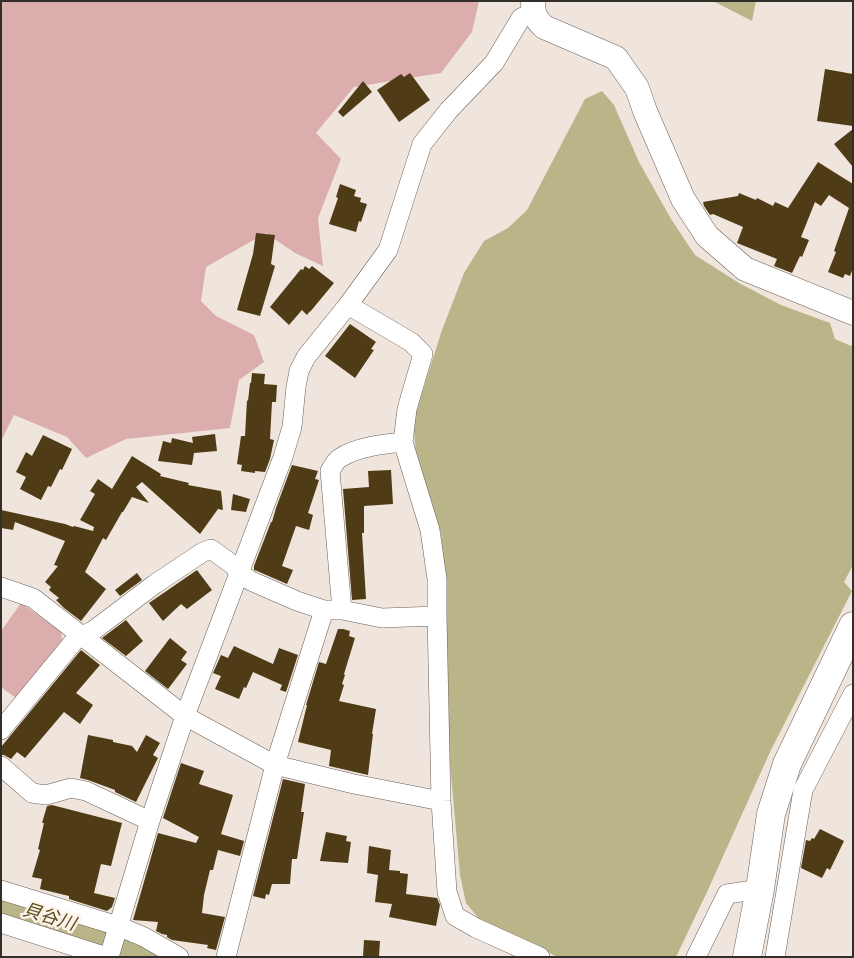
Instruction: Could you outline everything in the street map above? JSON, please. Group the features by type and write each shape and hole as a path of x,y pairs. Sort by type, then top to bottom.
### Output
{"main road":[{"path":"747,957 760,889 771,814 787,764 853,626"}],"street":[{"path":"1,923 108,957 185,716 283,457 292,427 299,371 306,357 348,305 388,250 422,144 449,110 494,63 521,18 533,6 538,20 544,27 616,58 637,88 683,199 707,236 745,268 853,313"},
{"path":"348,305 411,342 424,354 407,409 403,442 430,530 438,579 441,801 447,892 455,916 476,928 540,957"},
{"path":"226,957 275,765 333,610 330,471 338,459 350,453 381,444 403,442"},
{"path":"1,730 75,640 94,630 155,584 211,549 251,581 297,601 333,610 382,618 437,616"},
{"path":"1,587 32,598 185,716 275,765 354,784 441,801"},
{"path":"775,957 803,790 853,694"},
{"path":"1,766 32,793 46,795 71,788 86,791 150,821"},
{"path":"696,957 727,894 760,889"},
{"path":"1,890 118,926 144,937 178,957"}],"shaded area":[{"path":"1,1 479,1 472,32 441,73 354,87 316,133 341,159 318,218 323,266 295,253 266,233 206,267 201,301 216,316 254,335 264,362 239,380 230,428 126,439 86,458 67,437 14,415 1,441"},
{"path":"711,1 756,1 752,21 717,3"},
{"path":"602,91 614,105 639,162 671,219 695,255 739,283 781,305 830,323 835,339 851,346 853,343 853,565 844,582 852,591 770,752 676,957 558,957 481,921 466,903 460,875 443,686 447,597 441,533 416,454 413,421 442,330 464,273 484,241 508,228 527,210 585,99"},
{"path":"21,603 61,632 63,644 16,698 1,687 1,631"}],"building":[{"path":"825,69 853,74 853,126 817,121"},
{"path":"410,73 430,100 399,122 377,90 401,74 404,77"},
{"path":"363,81 372,92 343,117 338,112"},
{"path":"853,129 853,167 834,144"},
{"path":"818,162 853,184 853,268 850,276 845,274 843,278 828,272 849,208 829,195 821,206 815,202 801,237 809,240 802,257 800,256 792,273 774,266 777,259 737,243 743,227 713,214 710,215 704,206 703,202 738,196 739,193 756,200 757,198 773,206 775,202 788,208"},
{"path":"340,184 356,190 354,196 361,198 360,202 367,204 356,232 329,224 338,198 336,197"},
{"path":"256,233 275,235 271,264 275,266 260,316 237,310 253,254"},
{"path":"305,266 309,269 312,266 334,283 307,315 302,310 289,325 270,307"},
{"path":"350,324 376,342 371,349 374,350 355,378 325,356"},
{"path":"252,373 265,374 264,384 277,385 276,402 272,402 270,439 274,440 270,459 265,472 255,471 255,473 241,471 242,465 237,464 241,436 245,436 247,400"},
{"path":"215,434 217,451 194,453 192,465 158,461 163,441 171,443 172,438 193,443 192,437"},
{"path":"43,435 72,449 62,470 60,469 51,487 48,486 41,500 20,489 26,477 16,472 26,452 32,456"},
{"path":"132,456 161,474 160,476 189,483 188,485 221,491 223,510 218,509 200,534 142,482 136,487 149,503 132,497 106,540 103,538 85,572 106,589 81,621 56,600 59,598 49,590 51,587 45,582 58,566 54,565 65,541 15,522 13,530 1,528 1,510 93,531 94,527 80,520 95,494 90,491 98,479 112,489"},
{"path":"292,465 318,471 315,479 319,480 308,513 313,515 309,530 296,526 282,566 293,570 287,584 254,570 254,566"},
{"path":"391,470 393,504 364,506 364,533 362,533 366,599 352,600 343,489 369,487 368,471"},
{"path":"233,494 250,499 246,512 231,510"},
{"path":"197,570 212,590 187,609 181,604 163,621 149,603"},
{"path":"137,573 142,580 120,596 115,590"},
{"path":"126,620 143,641 126,656 102,638"},
{"path":"338,629 350,631 349,636 355,638 344,674 342,684 344,685 339,701 376,709 368,775 329,766 331,750 298,742 306,705 319,662 326,664"},
{"path":"170,638 187,652 181,660 187,664 168,689 145,671"},
{"path":"234,646 273,664 279,648 298,655 286,692 280,690 282,685 253,672 239,699 215,689 221,676 213,673 221,655 228,658"},
{"path":"81,650 100,665 76,693 93,705 80,724 64,712 25,758 17,752 11,759 1,755 1,747"},
{"path":"88,735 132,746 137,752 146,735 160,743 153,755 158,758 136,802 115,792 115,790 80,778"},
{"path":"181,763 204,771 199,784 233,795 221,834 244,841 240,856 218,850 213,870 210,870 202,913 225,917 216,950 207,948 208,945 172,940 167,935 156,931 158,922 133,920 158,833 196,843 199,837 163,818"},
{"path":"283,779 305,784 301,812 304,812 297,859 292,859 290,884 272,884 269,895 266,894 265,899 253,896"},
{"path":"52,805 122,823 111,866 101,864 94,893 115,898 112,907 107,911 69,899 69,896 40,889 42,879 32,877 40,850 38,849 44,823 42,823 47,806"},
{"path":"820,829 844,841 830,870 827,868 822,878 801,868 806,840 814,839"},
{"path":"326,832 347,836 346,841 351,842 348,863 320,861"},
{"path":"369,846 391,850 389,870 408,874 406,894 437,898 440,905 436,926 389,917 392,904 375,902 378,875 367,873"},
{"path":"364,940 380,941 379,957 363,957"}],"waterway":[{"name":"貝谷川","path":"1,903 97,932"},
{"name":"貝谷川","path":"126,943 151,957"}]}
